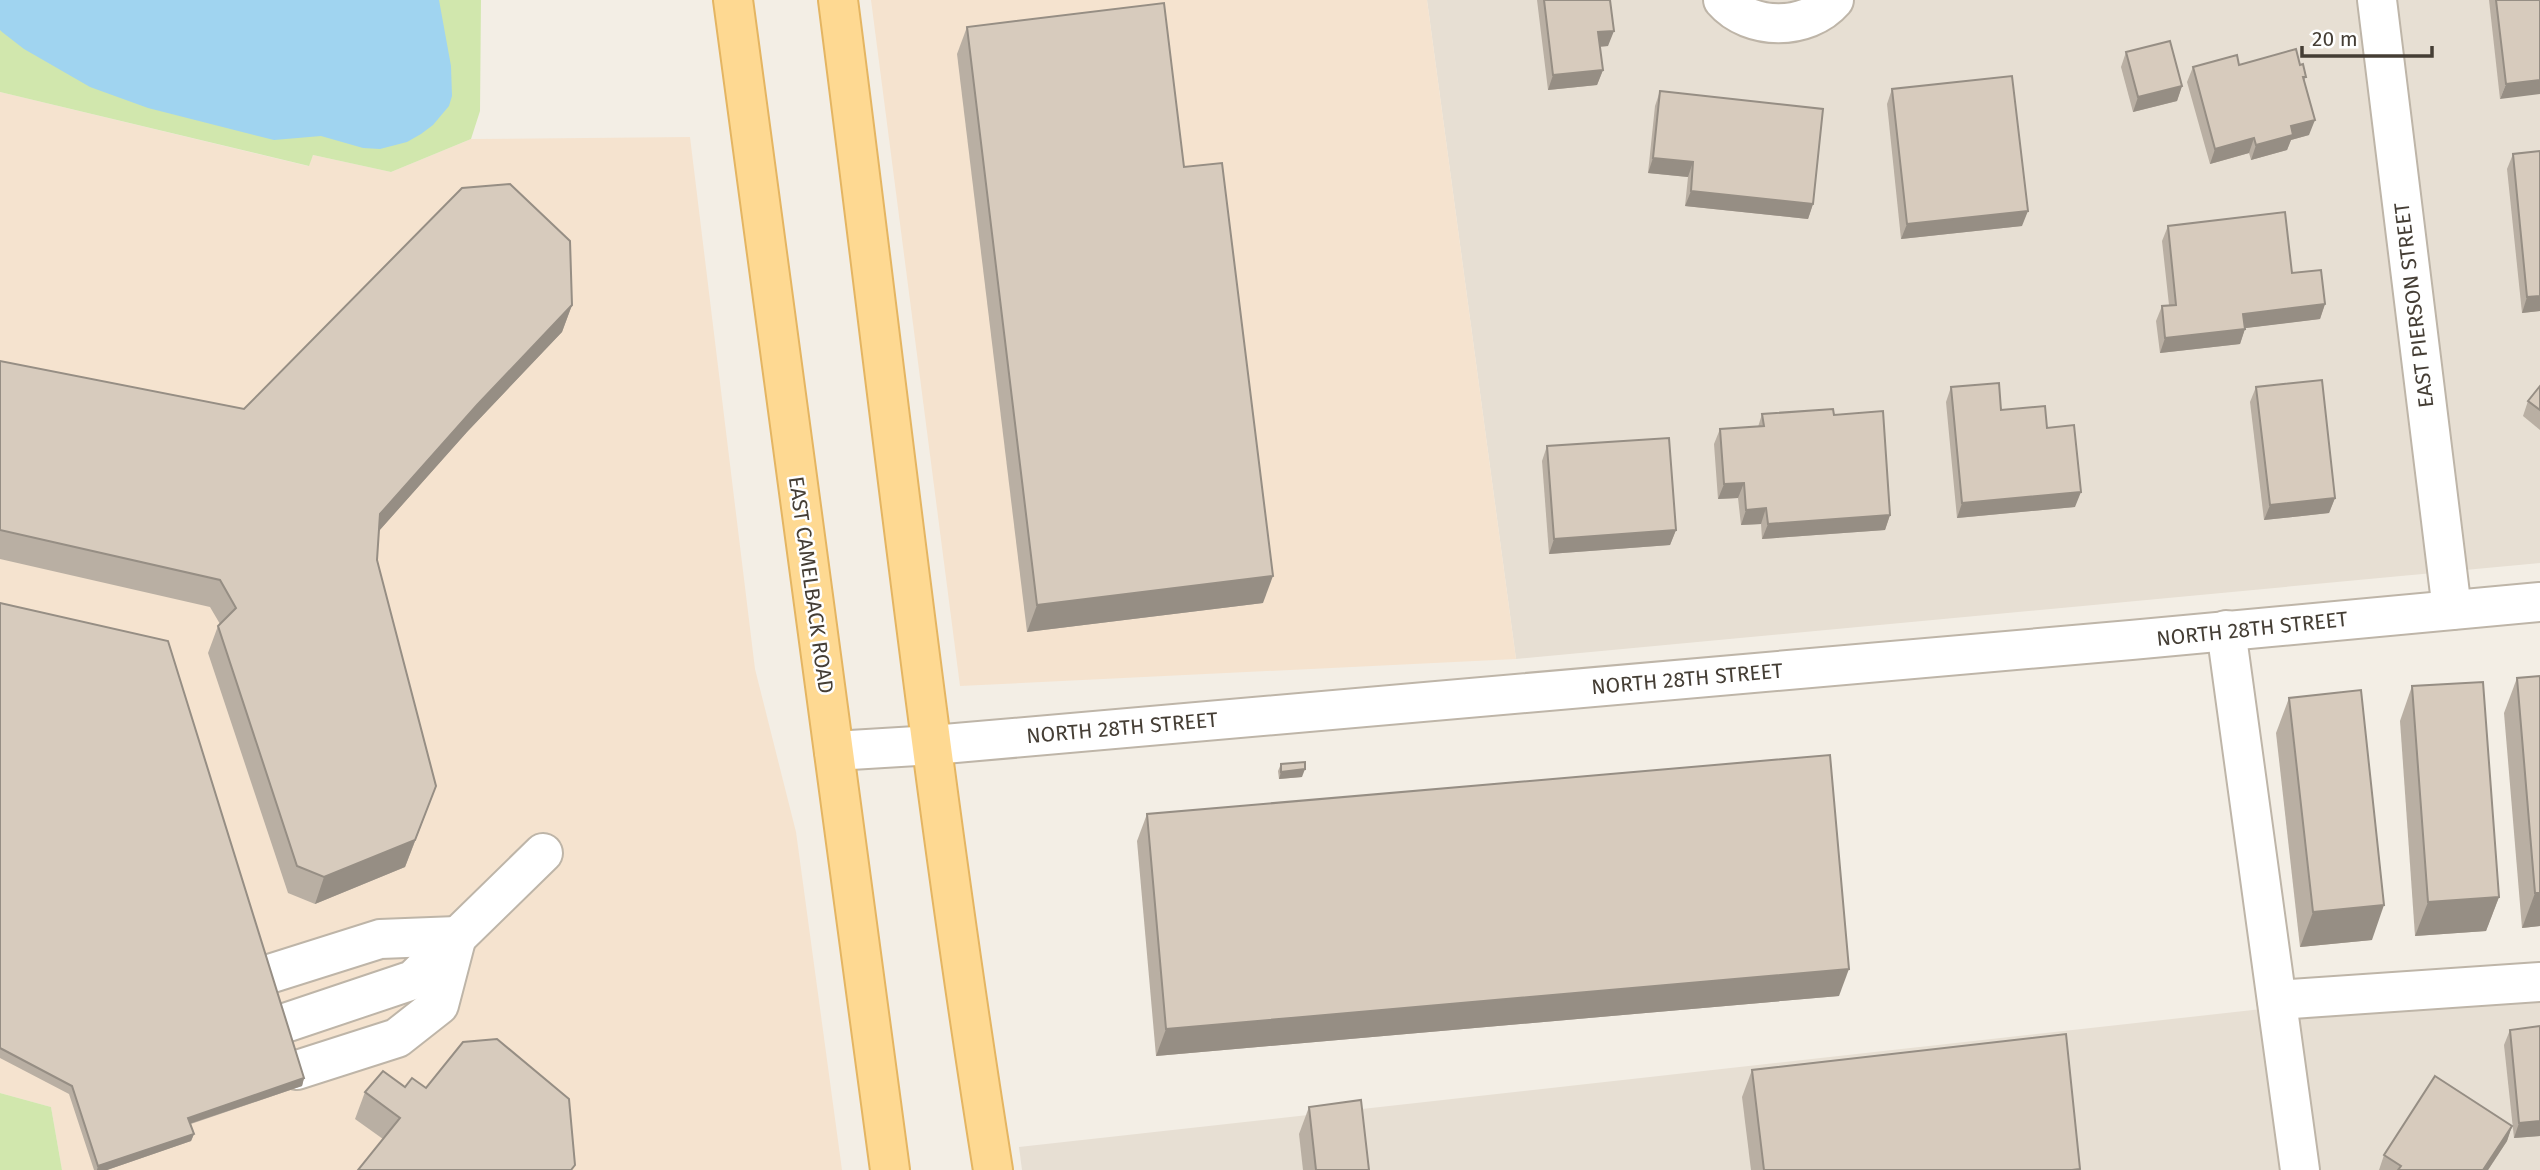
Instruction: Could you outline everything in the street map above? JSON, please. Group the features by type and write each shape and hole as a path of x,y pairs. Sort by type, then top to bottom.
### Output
{"main road":[{"name":"EAST CAMELBACK ROAD","path":"733,0 890,1170"},
{"path":"838,0 933,745 975,1058 993,1170"}],"street":[{"path":"1723,0 1729,7 1752,20 1778,24 1804,20 1827,8 1834,0"},
{"name":"EAST PIERSON STREET","path":"2377,0 2452,610"},
{"name":"NORTH 28TH STREET","path":"834,751 933,745 2540,602"},
{"path":"2226,630 2300,1170"},
{"path":"282,1024 413,980 543,853"},
{"path":"267,975 380,939 457,936"},
{"path":"297,1070 397,1038 439,1005 457,936"},
{"path":"2277,1000 2540,982"}],"shaded area":[{"path":"871,0 1427,0 1516,659 960,686"},
{"path":"1427,0 2540,0 2540,563 1516,659"},
{"path":"0,92 308,166 313,155 391,172 471,139 690,137 755,669 796,832 842,1170 62,1170 51,1107 0,1093"},
{"path":"2540,982 2540,1170 1022,1170 1019,1147 2253,1010"}],"green space":[{"path":"0,0 481,0 480,111 471,139 391,172 313,155 309,166 0,92"},
{"path":"0,1093 51,1107 62,1170 0,1170"}],"water":[{"path":"0,0 439,0 451,66 452,96 449,106 433,125 421,134 407,142 380,149 363,148 321,136 274,140 148,108 90,87 24,49 2,32"}],"building":[{"path":"1544,0 1610,0 1614,31 1598,32 1603,70 1553,75"},
{"path":"2496,0 2540,0 2540,80 2506,84"},
{"path":"1164,3 1184,167 1222,163 1273,576 1037,605 967,27"},
{"path":"2170,41 2182,86 2138,97 2126,52"},
{"path":"2296,49 2300,65 2303,64 2306,77 2303,77 2315,120 2291,126 2293,135 2256,145 2254,138 2215,149 2193,67 2237,55 2239,65"},
{"path":"2012,76 2028,211 1907,224 1892,89"},
{"path":"1660,91 1823,109 1813,204 1691,191 1693,162 1653,158"},
{"path":"2540,151 2540,296 2527,297 2513,154"},
{"path":"510,184 570,241 572,305 477,405 380,514 377,560 436,786 415,840 324,877 297,866 218,626 236,608 220,580 0,530 0,361 244,409 462,188"},
{"path":"2285,212 2292,273 2321,270 2325,304 2243,314 2245,329 2165,338 2162,306 2176,305 2168,226"},
{"path":"2322,380 2335,498 2270,505 2256,387"},
{"path":"1999,383 2001,410 2045,406 2047,428 2074,425 2081,492 1962,503 1951,387"},
{"path":"2540,386 2540,410 2528,401"},
{"path":"1833,409 1834,415 1883,411 1890,515 1768,524 1766,508 1746,510 1744,483 1724,484 1720,429 1764,426 1762,414"},
{"path":"1669,438 1676,530 1554,539 1547,446"},
{"path":"0,603 168,641 304,1078 188,1118 194,1134 98,1166 72,1086 0,1048"},
{"path":"2540,676 2540,893 2535,893 2517,678"},
{"path":"2483,682 2499,897 2428,902 2412,686"},
{"path":"2361,690 2384,905 2313,912 2289,698"},
{"path":"1830,755 1849,969 1166,1029 1147,814"},
{"path":"1305,762 1305,769 1281,772 1281,764"},
{"path":"2540,1026 2540,1121 2519,1123 2510,1030"},
{"path":"2066,1034 2080,1169 1764,1170 1752,1070"},
{"path":"497,1039 569,1099 575,1165 571,1170 358,1170 400,1118 365,1092 383,1071 405,1087 412,1078 426,1088 463,1042"},
{"path":"2435,1076 2512,1126 2483,1170 2398,1170 2401,1166 2384,1155"},
{"path":"1361,1100 1369,1170 1316,1170 1309,1107"}]}
